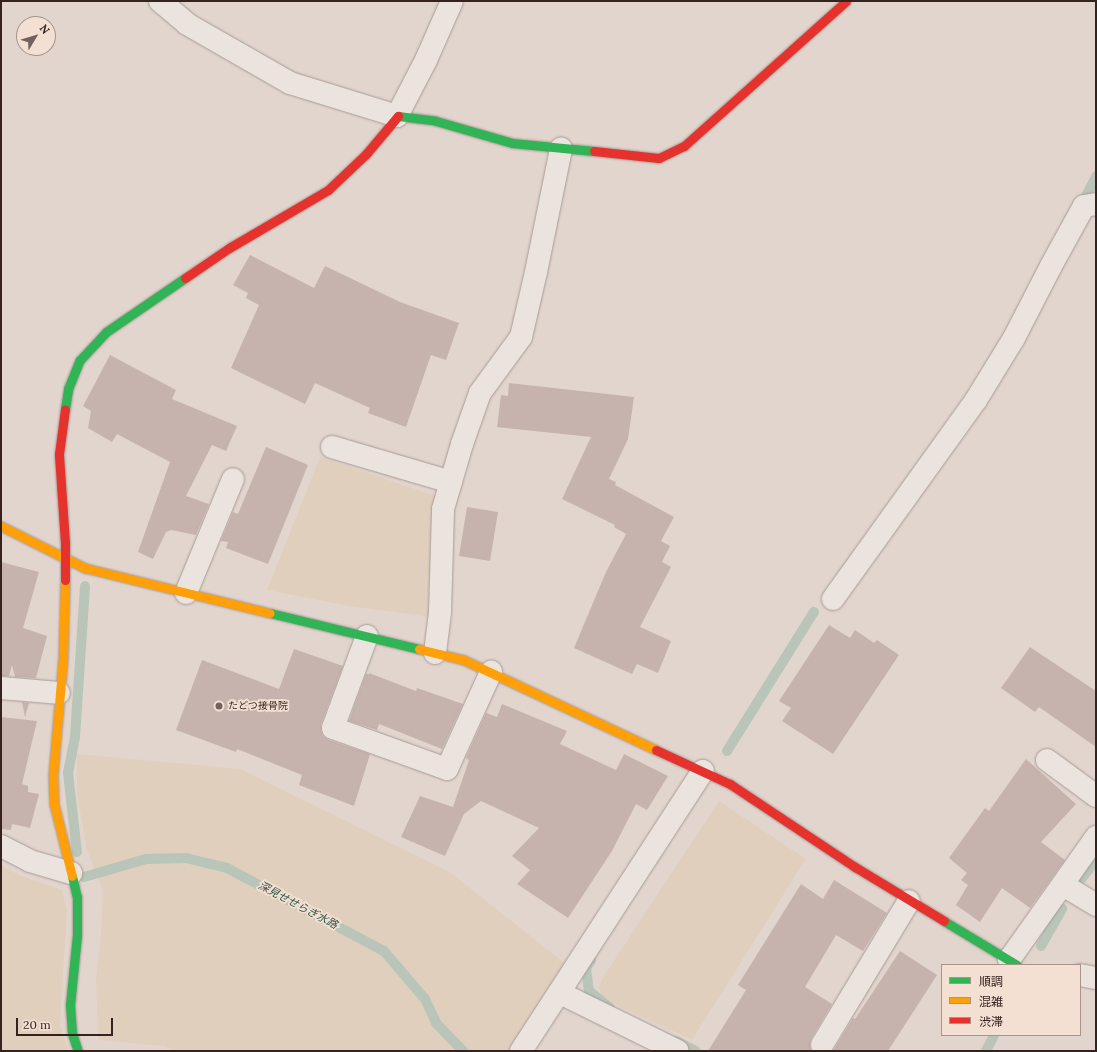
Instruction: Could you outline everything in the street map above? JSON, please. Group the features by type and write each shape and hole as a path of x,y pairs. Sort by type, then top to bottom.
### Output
{"street":[{"path":"160,1 187,24 290,83 397,116 436,121 512,143 658,158 684,146 846,1"},
{"path":"78,1051 72,1033 70,1005 77,935 77,897 54,804 53,775 63,658 65,559 59,454 68,389 80,360 106,332 229,248 328,190 366,154 397,116 426,60 452,1"},
{"path":"435,653 440,612 443,509 480,393 521,337 561,149"},
{"path":"833,599 976,400 1014,338 1084,206 1096,204"},
{"path":"332,447 451,482"},
{"path":"186,593 233,480"},
{"path":"1,526 85,568 464,660 730,784 855,867 1013,963 1096,837"},
{"path":"368,636 333,728 446,769 490,672"},
{"path":"1,688 59,693"},
{"path":"1047,760 1096,796"},
{"path":"521,1051 703,771"},
{"path":"1,846 30,861 71,873"},
{"path":"1063,885 1096,905"},
{"path":"822,1045 909,901"},
{"path":"1081,975 1096,978"},
{"path":"560,993 678,1051"}],"shaded area":[{"path":"320,457 439,497 431,617 349,606 267,590"},
{"path":"77,754 241,769 451,873 568,966 512,1051 174,1051 165,1046 98,1040 96,979 101,933 103,891 87,850 77,794"},
{"path":"719,801 806,859 692,1040 608,1001 602,996 599,988 602,979"},
{"path":"1,865 19,875 62,890 67,911 60,1025 69,1051 1,1051"}],"building":[{"path":"250,255 314,288 325,266 400,302 459,323 446,360 431,355 406,427 368,413 370,408 315,383 305,404 231,368 259,305 246,298 248,293 233,285"},
{"path":"110,355 176,390 172,399 237,426 226,451 212,445 186,496 209,504 196,535 171,530 166,532 153,559 138,552 170,462 117,434 112,442 88,428 91,411 83,406"},
{"path":"509,383 634,397 628,439 609,479 616,482 615,485 674,517 661,541 670,546 662,562 671,567 640,627 671,641 658,673 637,664 632,674 574,648 606,572 626,534 614,527 615,525 562,499 591,437 497,427 501,395 508,396"},
{"path":"266,447 308,465 268,564 226,548 228,542 221,541 233,512 238,514"},
{"path":"467,507 498,512 490,561 459,556"},
{"path":"1,562 39,572 23,628 47,636 36,678 15,677 12,665 9,676 1,676"},
{"path":"829,625 850,638 855,630 874,643 877,640 899,655 833,754 782,721 791,708 779,701"},
{"path":"1030,647 1096,691 1096,747 1039,707 1035,712 1001,688"},
{"path":"294,649 343,666 321,724 321,730 323,736 329,740 370,754 354,806 299,785 302,775 237,749 236,752 176,730 202,660 279,689"},
{"path":"369,673 416,691 417,688 463,704 442,749 379,724 377,730 349,721 366,674"},
{"path":"22,702 29,703 25,717"},
{"path":"502,704 567,731 560,744 616,770 624,754 668,776 647,810 636,804 612,851 568,918 517,884 530,870 512,856 539,828 481,801 464,814 445,856 401,837 420,796 453,807 469,760 466,758 486,713 497,717"},
{"path":"1,717 37,721 22,784 28,786 28,792 39,794 30,828 12,824 11,830 1,829"},
{"path":"1026,759 1076,804 1041,842 1065,860 1030,908 1002,888 980,922 956,905 968,885 961,880 967,873 949,858 985,808 989,811"},
{"path":"834,880 887,913 863,951 836,935 805,987 832,1004 811,1039 811,1051 708,1051 746,990 738,985 801,884 823,899"},
{"path":"900,951 937,975 888,1051 833,1051 853,1018 855,1019"}],"waterway":[{"path":"1081,206 1096,176"},
{"path":"77,852 68,773 75,737 85,586"},
{"path":"727,751 814,612"},
{"name":"深見せせらぎ水路","path":"84,877 146,859 186,858 227,868 384,951 425,999 436,1023 463,1051"},
{"path":"1082,878 1096,860"},
{"path":"1041,946 1062,909"},
{"path":"591,960 586,968 589,991 610,1008"},
{"path":"986,1051 994,1036"},
{"path":"676,1041 696,1051"}],"traffic: fast":[{"path":"398,116 436,121 512,143 594,151"},
{"path":"65,409 68,389 80,360 106,332 185,278"},
{"path":"270,613 419,649"},
{"path":"72,876 77,897 77,935 70,1005 72,1033 78,1051"},
{"path":"944,921 1015,964"}],"traffic: slow":[{"path":"1,526 85,568 270,613"},
{"path":"65,580 63,658 53,775 54,804 72,876"},
{"path":"419,649 464,660 656,750"}],"traffic: jam":[{"path":"594,151 659,158 684,146 846,1"},
{"path":"185,278 229,248 328,190 366,154 398,116"},
{"path":"65,409 59,454 65,543 65,580"},
{"path":"656,750 730,784 855,867 944,921"}],"place":[{"name":"たどつ接骨院","path":"219,706"}]}
